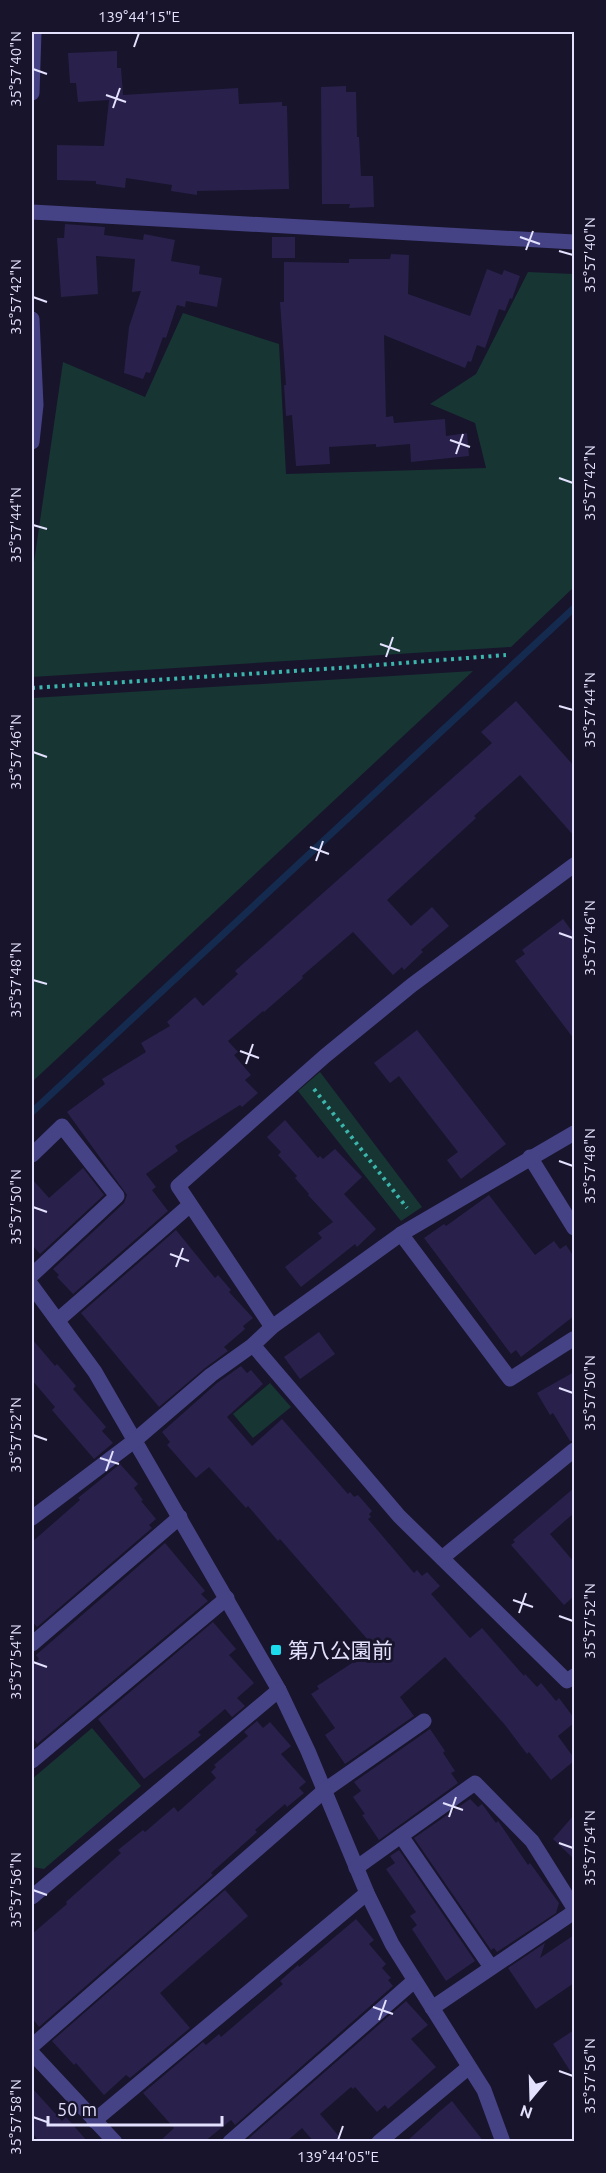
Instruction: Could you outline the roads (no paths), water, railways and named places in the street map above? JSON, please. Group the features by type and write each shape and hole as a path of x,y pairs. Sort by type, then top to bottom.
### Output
{"street":[{"path":"32,93 34,32"},
{"path":"32,212 574,242"},
{"path":"32,319 32,359 36,405 32,442"},
{"path":"272,1327 178,1186 302,1074 412,986 574,865"},
{"path":"32,1155 63,1126 117,1196 32,1275"},
{"path":"32,1518 134,1441 211,1375 253,1346 272,1327 402,1234 574,1133"},
{"path":"530,1157 574,1227"},
{"path":"58,1320 190,1205"},
{"path":"402,1234 510,1380 573,1339 574,1341"},
{"path":"32,1287 95,1372 279,1690 325,1790 356,1869 392,1944 484,2090 503,2142"},
{"path":"253,1346 399,1515 567,1682 574,1676"},
{"path":"442,1558 574,1450"},
{"path":"32,1644 180,1518"},
{"path":"32,1761 227,1598"},
{"path":"32,1895 279,1690"},
{"path":"32,2046 325,1790 424,1721"},
{"path":"356,1869 475,1784 532,1841 574,1910 432,2008"},
{"path":"401,1836 491,1967"},
{"path":"94,2121 367,1893"},
{"path":"230,2142 414,1981"},
{"path":"32,2053 115,2142"},
{"path":"379,2142 468,2067"}],"waterway":[{"path":"32,1112 574,608"}],"place":[{"name":"第八公園前","path":"276,1650"}]}
